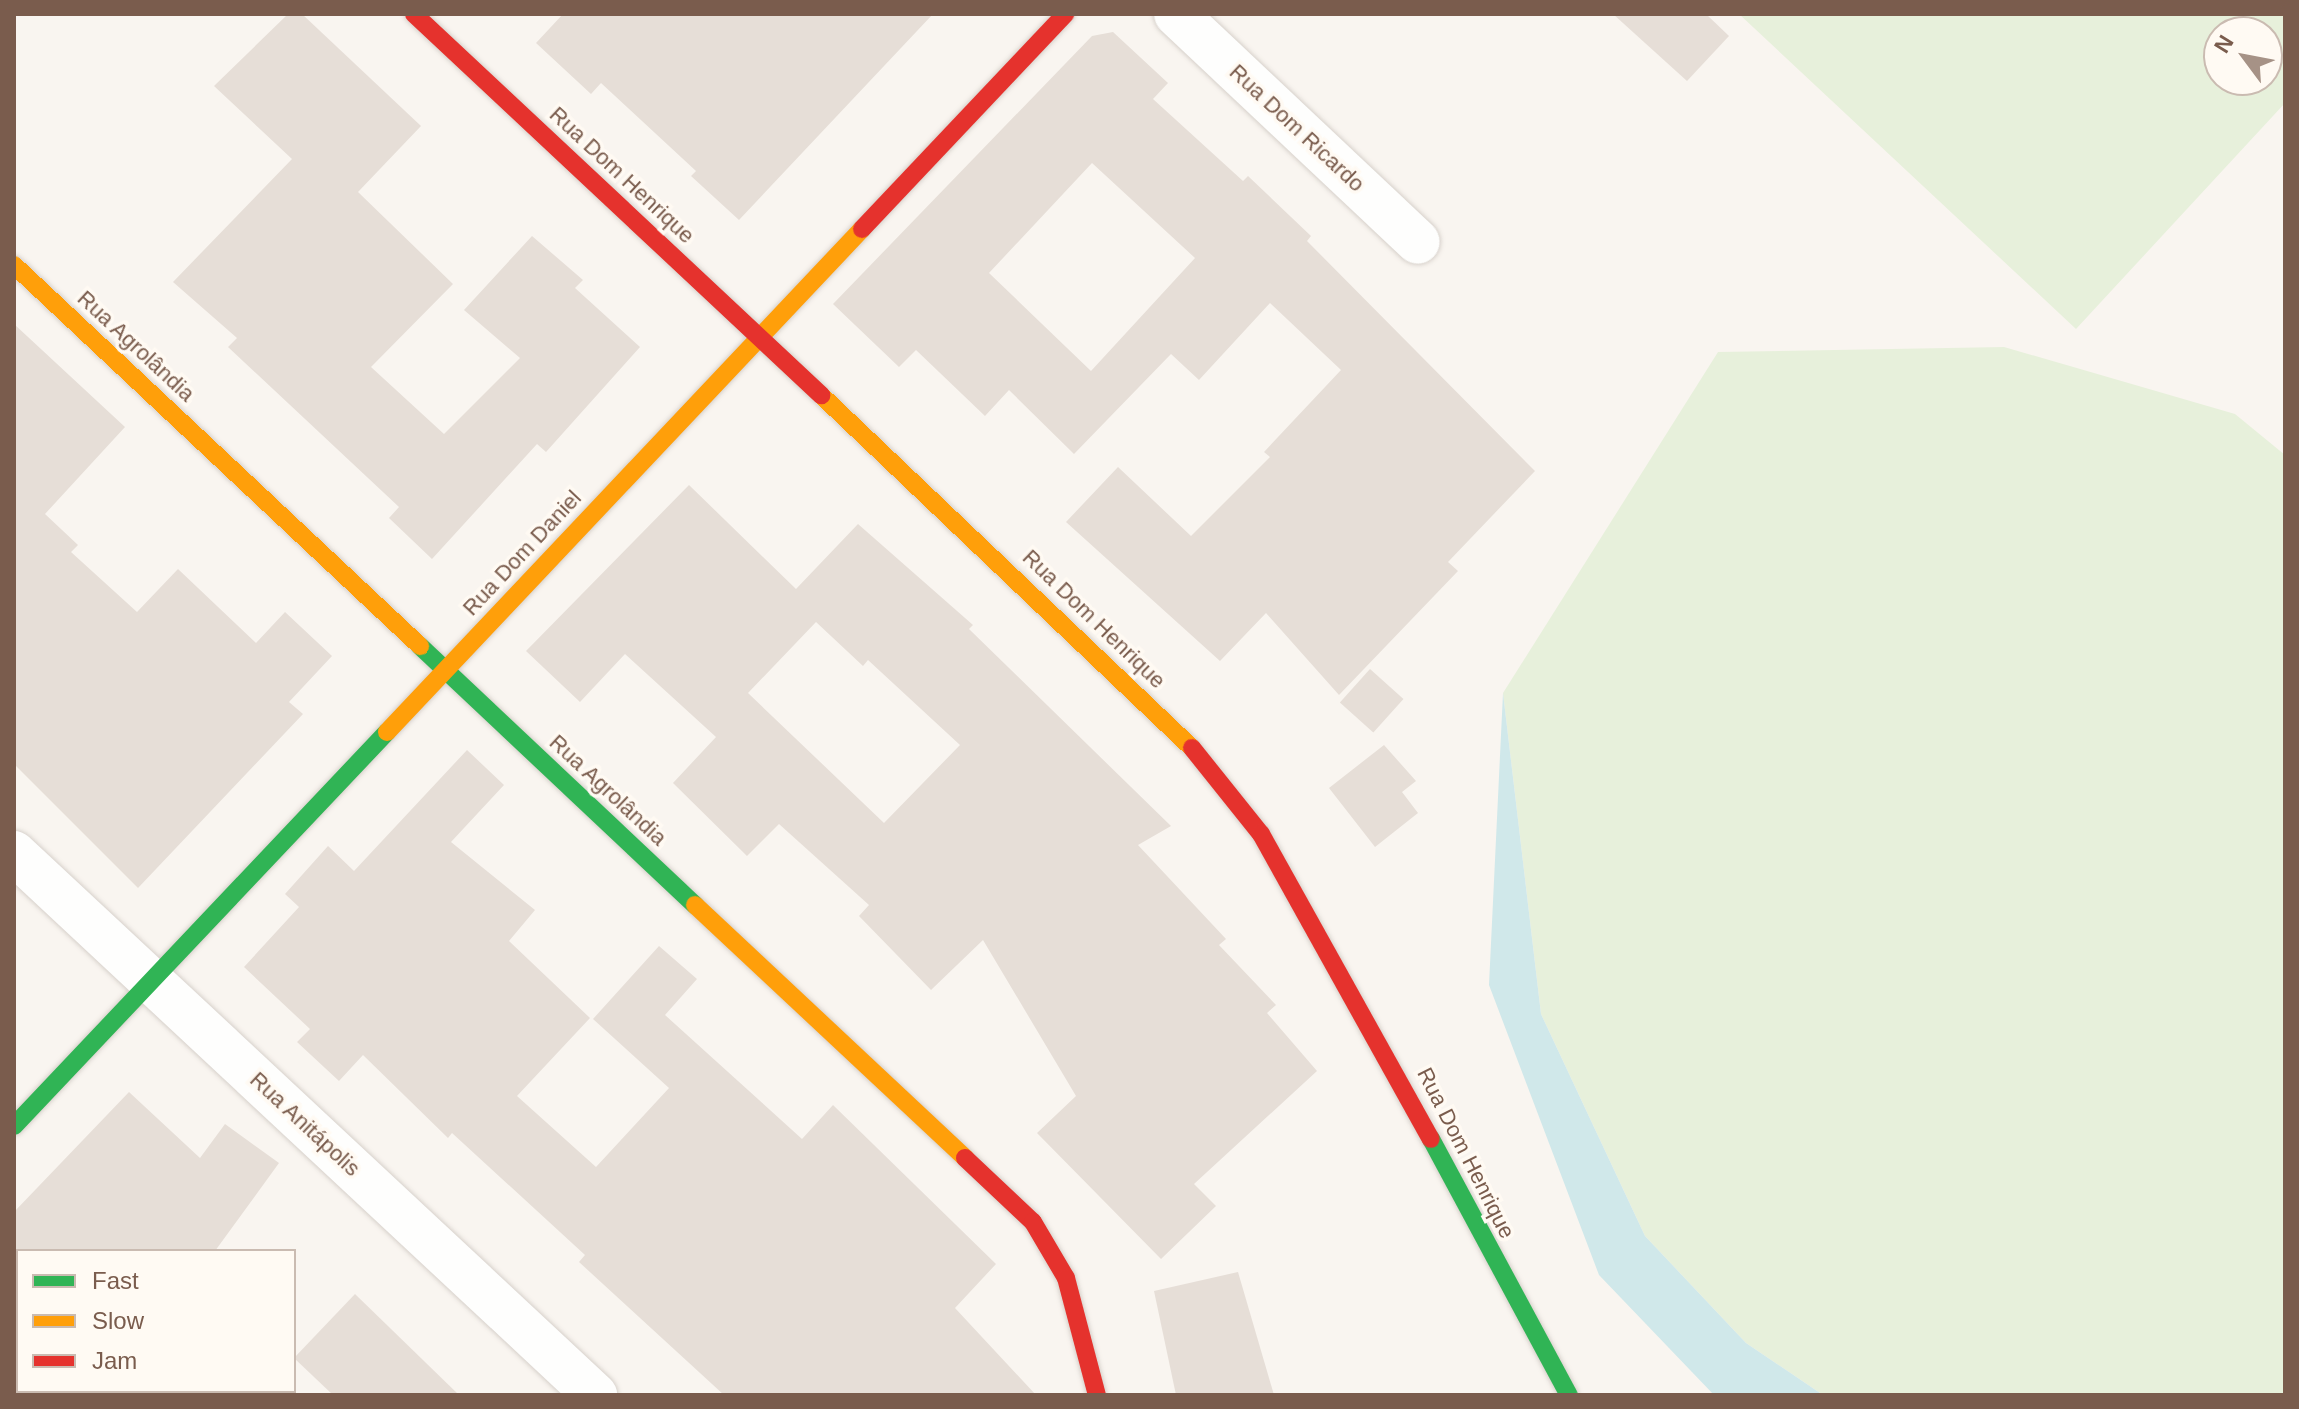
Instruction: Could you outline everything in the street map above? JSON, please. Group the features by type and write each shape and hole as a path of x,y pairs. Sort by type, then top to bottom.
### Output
{"street":[{"name":"Rua Dom Henrique","path":"414,14 1125,679 1198,754 1261,834 1377,1031 1532,1334 1569,1395"},
{"name":"Rua Dom Daniel","path":"14,1126 1065,14"},
{"name":"Rua Dom Ricardo","path":"1176,14 1418,242"},
{"name":"Rua Agrolândia","path":"14,265 1033,1222 1066,1278 1097,1395"},
{"name":"Rua Anitápolis","path":"14,853 595,1395"}],"green space":[{"path":"1739,14 2285,14 2285,103 2076,329"},
{"path":"2004,347 2235,414 2285,455 2285,1395 1823,1395 1746,1343 1645,1236 1541,1014 1503,693 1718,352"}],"water":[{"path":"1503,693 1541,1014 1645,1236 1746,1343 1823,1395 1714,1395 1599,1275 1489,985"}],"building":[{"path":"288,14 302,14 421,126 358,192 453,284 371,367 444,434 520,358 464,310 532,236 583,280 575,288 640,347 546,452 537,444 432,559 389,518 399,507 228,347 237,338 173,282 292,159 214,86"},
{"path":"563,14 933,14 739,220 691,176 696,171 601,83 591,94 536,43"},
{"path":"1613,14 1706,14 1729,36 1687,81"},
{"path":"1113,32 1168,83 1153,99 1243,181 1248,176 1311,236 1307,241 1535,471 1448,562 1458,571 1339,695 1266,613 1220,661 1066,522 1118,467 1191,536 1270,457 1264,452 1341,370 1270,303 1199,380 1171,354 1074,454 1009,390 985,416 916,350 899,367 833,304 1092,36","holes":["1092,163 1195,258 1091,371 989,273"]},
{"path":"14,324 125,427 45,514 78,545 71,552 137,612 178,569 256,643 285,612 332,656 289,702 303,714 138,888 14,764"},
{"path":"689,485 796,589 858,524 973,625 969,629 1171,826 1138,845 1226,939 1219,945 1276,1005 1267,1013 1317,1071 1194,1184 1216,1206 1161,1259 1037,1133 1076,1096 983,940 931,990 859,916 869,905 779,824 747,856 673,783 716,737 625,654 580,702 526,651","holes":["816,622 863,666 868,660 960,745 884,823 748,693"]},
{"path":"1370,669 1403,699 1373,733 1340,702"},
{"path":"1384,745 1416,781 1402,792 1418,813 1375,847 1329,788"},
{"path":"467,750 504,785 451,842 535,910 509,941 590,1018 517,1096 596,1167 669,1088 593,1019 659,946 697,979 665,1015 802,1139 833,1105 996,1264 955,1308 1036,1395 724,1395 579,1262 585,1255 452,1133 448,1138 363,1055 339,1081 297,1042 310,1029 244,967 299,907 285,894 328,846 354,871"},
{"path":"129,1092 200,1158 225,1124 279,1163 216,1249 14,1251 14,1212"},
{"path":"1238,1272 1274,1395 1176,1395 1154,1291"},
{"path":"355,1294 459,1395 333,1395 296,1360 296,1356"}],"traffic: fast":[{"path":"420,646 695,905"},
{"path":"14,1126 387,732"},
{"path":"1431,1139 1569,1395"}],"traffic: slow":[{"path":"387,732 862,229"},
{"path":"14,265 420,646"},
{"path":"821,395 1192,748"},
{"path":"695,905 965,1158"}],"traffic: jam":[{"path":"414,14 821,395"},
{"path":"862,229 1065,14"},
{"path":"1192,748 1261,834 1431,1139"},
{"path":"965,1158 1033,1222 1066,1278 1097,1395"}]}
